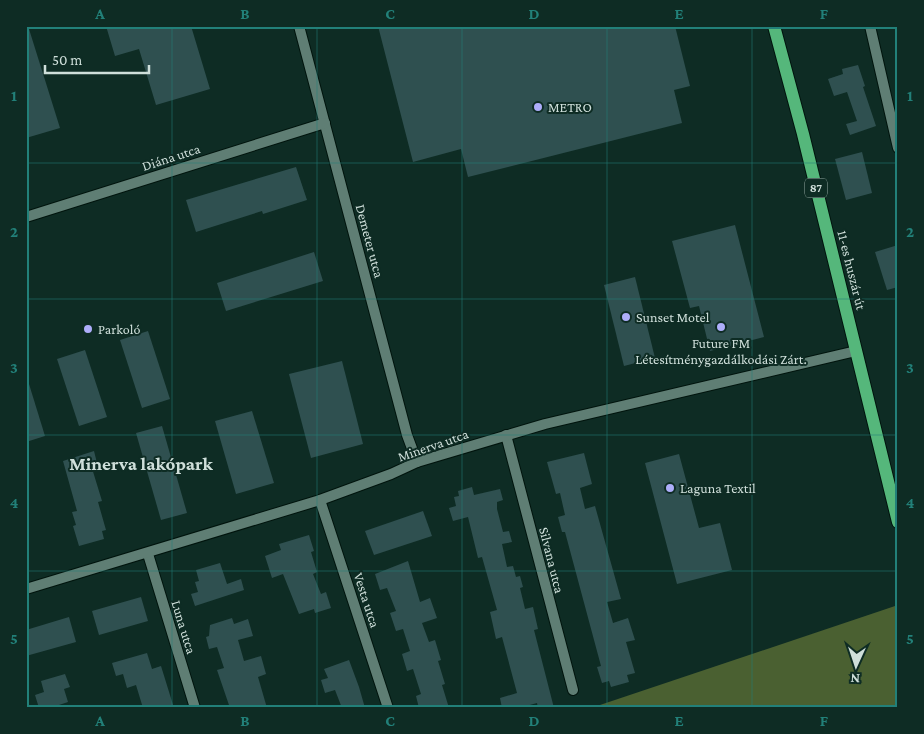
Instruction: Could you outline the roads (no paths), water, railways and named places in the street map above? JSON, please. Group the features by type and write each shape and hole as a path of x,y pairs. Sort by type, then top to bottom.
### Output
{"main road":[{"name":"11-es huszár út","path":"774,26 803,134 898,522"}],"street":[{"name":"Demeter utca","path":"299,26 407,435 418,462"},
{"path":"870,26 898,148"},
{"name":"Diána utca","path":"26,217 325,122"},
{"name":"Minerva utca","path":"26,589 148,554 320,500 418,462 506,435 545,424 856,351"},
{"name":"Silvana utca","path":"506,435 573,690"},
{"name":"Vesta utca","path":"320,500 388,708"},
{"name":"Luna utca","path":"148,554 194,708"}],"place":[{"name":"METRO","path":"538,107"},
{"name":"Sunset Motel","path":"626,317"},
{"name":"Future FM Létesítménygazdálkodási Zárt.","path":"721,327"},
{"name":"Parkoló","path":"88,329"},
{"name":"Laguna Textil","path":"670,488"}],"district":[{"name":"Minerva lakópark","path":"141,463"}]}
